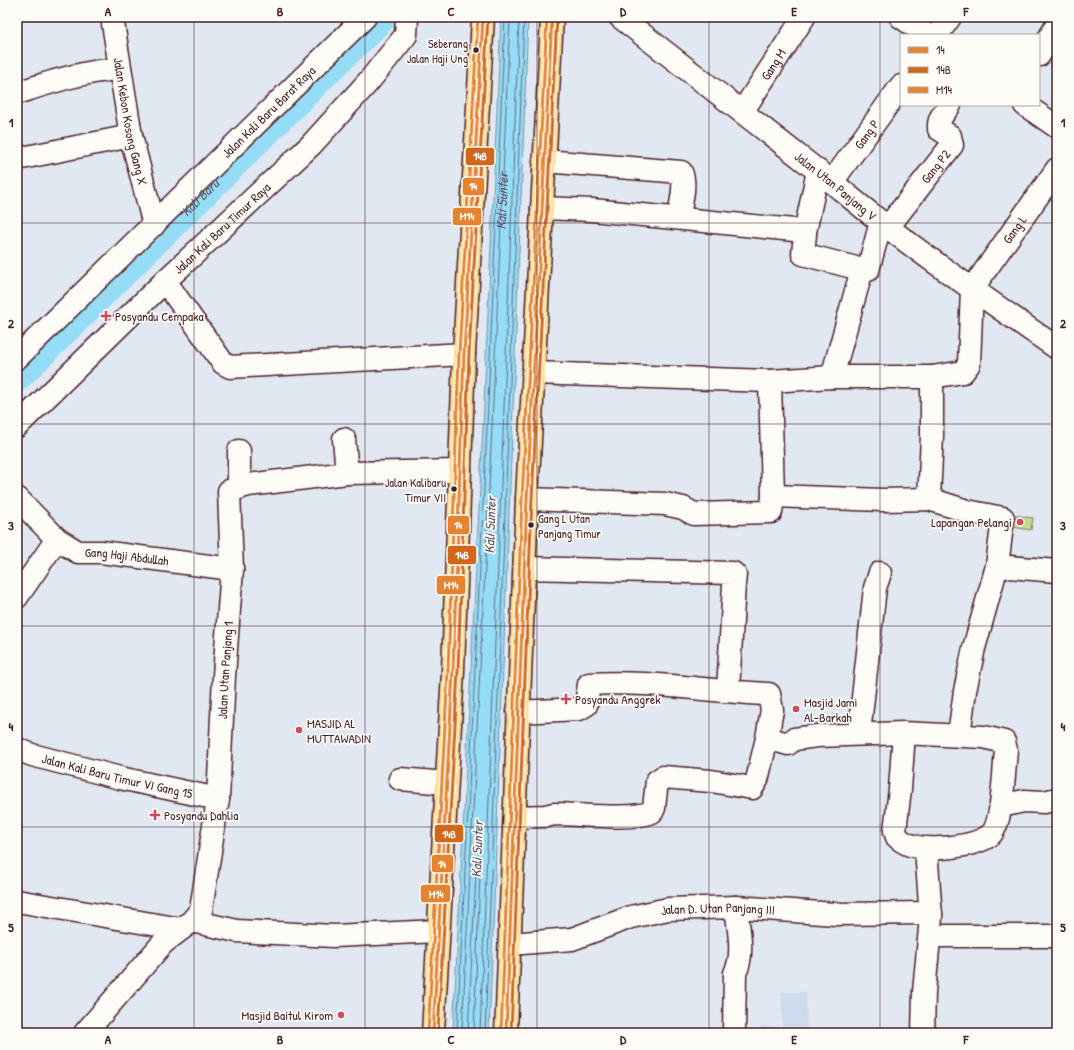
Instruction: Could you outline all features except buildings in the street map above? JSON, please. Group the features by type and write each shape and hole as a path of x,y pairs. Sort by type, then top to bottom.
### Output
{"main road":[{"path":"433,1033 453,671 464,354 483,17"},
{"path":"506,1033 527,499 552,17"}],"street":[{"name":"Jalan Kebon Kosong Gang X","path":"112,17 132,136 154,225"},
{"name":"Jalan Kali Baru Barat Raya","path":"17,358 365,17"},
{"name":"Jalan Kali Baru Timur Raya","path":"17,426 166,281 311,145 369,81 406,35 407,17"},
{"name":"Jalan Utan Panjang V","path":"620,17 884,225 1057,348"},
{"name":"Gang M","path":"742,112 804,17"},
{"path":"901,17 926,34"},
{"path":"939,34 950,17"},
{"path":"1040,53 1057,25"},
{"path":"17,93 55,80 102,70 120,69"},
{"name":"Gang P","path":"825,177 900,87"},
{"name":"Gang P2","path":"884,225 952,145 950,136 939,129 940,118 949,106"},
{"path":"1026,106 1057,127"},
{"path":"17,159 132,136"},
{"path":"544,161 681,172 683,178 683,190 678,218"},
{"name":"Gang L","path":"972,288 1057,169"},
{"path":"825,177 805,232 802,254 856,268 861,273"},
{"path":"542,208 678,218 801,230 805,232"},
{"path":"861,273 868,270 884,225"},
{"path":"832,377 861,273"},
{"path":"166,281 223,363 230,367 464,354"},
{"path":"533,373 770,381 832,377 932,377 963,372 969,364 972,288"},
{"path":"929,499 932,436 932,377"},
{"path":"527,499 665,504 683,508 694,514 706,515 771,512 773,496 770,381"},
{"path":"344,439 347,473"},
{"path":"239,451 239,488 347,473 460,471"},
{"name":"Jalan Utan Panjang 1","path":"85,1033 163,943 202,910 218,799 224,676 232,569 229,491 239,488"},
{"path":"773,496 883,500 929,499 967,511 1003,518 997,566 974,648 965,691 960,735"},
{"name":"Gang Haji Abdullah","path":"17,498 57,539 78,552 101,552 232,569"},
{"path":"17,597 57,539"},
{"path":"997,566 1057,571"},
{"path":"525,568 732,573 735,575 728,691"},
{"path":"859,734 875,588 880,573"},
{"path":"515,817 546,816 554,814 625,816 647,814 652,812 654,808 657,781 663,777 712,781 752,788 757,780 772,710 769,694 614,682 590,684 586,704 579,709 518,712"},
{"path":"766,738 788,744 794,739 802,738 859,734 904,733 960,735 991,738 1004,742 1006,750 1001,806 994,830 989,836 979,841 952,847 926,849 900,841 895,831 904,733"},
{"name":"Jalan Kali Baru Timur VI Gang 15","path":"17,749 32,755 120,778 218,799"},
{"path":"400,778 446,783"},
{"path":"1001,806 1024,801 1044,802 1057,799"},
{"path":"923,1033 924,992 931,936 931,913 926,849"},
{"path":"17,901 237,931 334,936 438,931"},
{"path":"734,1033 735,973 739,965 740,953 736,907"},
{"name":"Jalan D. Utan Panjang III","path":"510,944 572,939 631,917 668,909 736,907 836,914 931,913"},
{"path":"931,936 1057,936"}],"shaded area":[{"path":"782,992 806,992 807,1033 761,1033 761,1026 782,1027"}],"green space":[{"name":"Lapangan Pelangi","path":"1008,514 1033,518 1031,530 1006,526"}],"water":[{"name":"Kali Sunter","path":"501,17 528,17 489,1033 453,1033 483,427"}],"waterway":[{"name":"Kali Baru","path":"17,378 383,17"}],"transit line":[{"name":"M14","path":"428,1033 448,671 459,354 478,17"},
{"name":"14","path":"433,1033 453,671 464,354 483,17"},
{"name":"14B","path":"438,1033 458,671 469,354 488,17"},
{"name":"M14","path":"501,1033 522,499 547,17"},
{"name":"14","path":"506,1033 527,499 552,17"},
{"name":"14B","path":"511,1033 532,499 557,17"}],"place":[{"name":"Seberang Jalan Haji Ung","path":"476,50"},
{"name":"Posyandu Cempaka","path":"106,316"},
{"name":"Jalan Kalibaru Timur VII","path":"454,489"},
{"name":"Lapangan Pelangi","path":"1020,522"},
{"name":"Gang L Utan Panjang Timur","path":"531,525"},
{"name":"Posyandu Anggrek","path":"566,699"},
{"name":"Masjid Jami Al-Barkah","path":"796,709"},
{"name":"MASJID AL MUTTAWADIN","path":"299,730"},
{"name":"Posyandu Dahlia","path":"155,815"},
{"name":"Masjid Baitul Kirom","path":"341,1015"}]}
